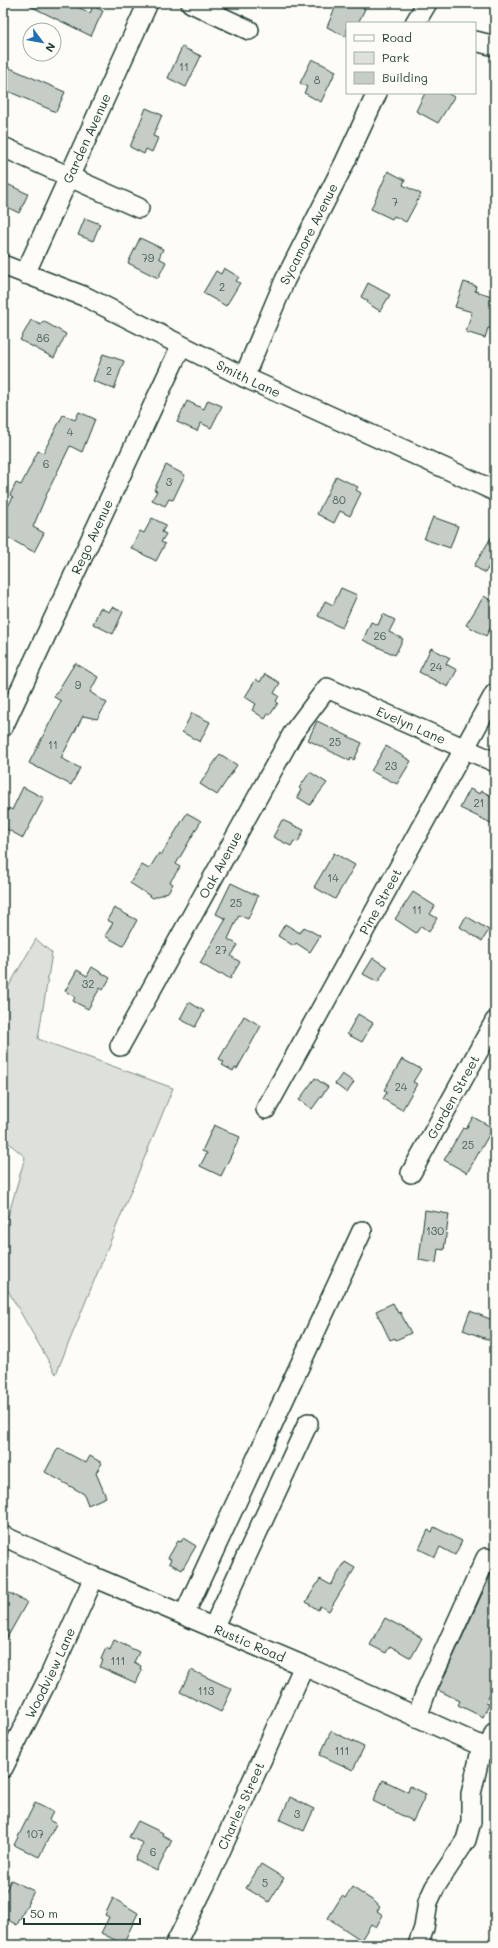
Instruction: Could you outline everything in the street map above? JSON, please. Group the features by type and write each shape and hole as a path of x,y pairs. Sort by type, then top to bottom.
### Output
{"street":[{"name":"Garden Avenue","path":"25,274 148,3"},
{"path":"191,3 249,30"},
{"path":"419,22 427,3"},
{"path":"476,41 495,46"},
{"name":"Sycamore Avenue","path":"244,377 285,280 345,162 377,94"},
{"path":"3,147 69,178 139,208"},
{"name":"Smith Lane","path":"3,265 86,297 244,377 495,491"},
{"name":"Rego Avenue","path":"3,727 181,346"},
{"name":"Evelyn Lane","path":"327,688 495,762"},
{"name":"Oak Avenue","path":"120,1046 293,733 327,688"},
{"name":"Pine Street","path":"266,1109 495,693"},
{"name":"Garden Street","path":"411,1173 495,1021"},
{"path":"184,1615 362,1231"},
{"path":"213,1628 308,1423"},
{"name":"Rustic Road","path":"3,1536 94,1577 304,1666 417,1717 490,1744"},
{"path":"417,1717 427,1689 486,1558 495,1562"},
{"name":"Woodview Lane","path":"3,1768 51,1673 94,1577"},
{"name":"Charles Street","path":"175,1945 205,1885 244,1794 304,1666"},
{"path":"418,1945 424,1928 428,1902 435,1887 466,1840 471,1822 471,1794 490,1744"}],"green space":[{"path":"36,939 52,953 38,1039 173,1088 56,1374 3,1282 3,1234 25,1157 3,1138 3,996"}],"building":[{"path":"24,3 70,3 90,13 93,6 103,11 91,36"},
{"path":"337,3 354,3 365,9 358,22 346,22 346,36 327,27"},
{"path":"182,47 201,56 186,87 168,78"},
{"path":"312,59 336,71 321,102 304,93 307,87 300,83"},
{"path":"3,65 65,92 56,112 3,89"},
{"path":"424,94 449,94 454,97 438,123 416,111"},
{"path":"146,108 162,115 153,136 158,138 152,152 146,149 144,154 130,147"},
{"path":"388,171 405,180 403,185 421,194 406,222 394,216 392,219 371,209"},
{"path":"3,182 28,194 19,213 3,205"},
{"path":"85,218 100,224 93,241 78,235"},
{"path":"140,238 163,249 159,258 166,262 158,278 128,263"},
{"path":"224,268 239,277 236,281 240,283 226,306 203,293 216,271 221,274"},
{"path":"464,282 476,286 475,291 495,297 495,330 488,328 485,338 466,332 472,312 455,307"},
{"path":"368,283 390,295 380,311 367,303 368,301 361,297"},
{"path":"31,320 41,325 43,321 66,334 54,358 20,340"},
{"path":"103,354 124,361 114,389 93,381"},
{"path":"208,400 222,406 211,428 201,423 197,431 177,422 187,401 204,409"},
{"path":"79,412 95,419 82,452 70,446 48,491 33,527 44,533 34,552 3,535 3,515 13,497 10,495 16,483 21,485 38,451 43,453 63,415 75,420"},
{"path":"166,465 185,475 173,500 169,499 165,506 152,500 157,491 154,490"},
{"path":"336,476 358,487 356,490 361,493 350,516 340,511 334,523 317,514"},
{"path":"433,517 458,526 450,548 424,539"},
{"path":"152,518 166,525 162,532 166,534 161,542 165,544 156,561 131,548 140,531 144,533"},
{"path":"495,531 495,555 485,573 474,566"},
{"path":"341,588 357,595 342,628 318,616 325,601 333,605"},
{"path":"484,596 495,603 495,620 486,636 466,625"},
{"path":"112,607 123,612 113,634 93,624 100,608 109,612"},
{"path":"383,614 395,620 389,632 403,639 395,655 363,640 371,622 378,625"},
{"path":"431,648 450,658 446,664 457,670 448,687 419,672"},
{"path":"75,663 98,677 90,692 107,703 97,719 83,716 61,758 80,768 71,785 29,763 61,701 54,697"},
{"path":"265,674 280,683 274,693 279,696 276,701 278,703 270,715 268,714 265,719 252,710 256,704 245,697 256,679 260,682"},
{"path":"192,713 210,722 200,742 182,732"},
{"path":"317,721 362,743 354,760 351,758 350,761 308,740"},
{"path":"386,746 411,761 397,784 371,771"},
{"path":"220,754 237,765 217,795 200,784"},
{"path":"310,772 327,783 310,805 297,797 301,790 299,788"},
{"path":"23,787 44,798 23,838 3,827 3,820 9,808 12,810"},
{"path":"470,789 480,794 482,791 495,798 495,825 460,808"},
{"path":"187,813 201,821 176,864 180,867 170,882 173,884 168,892 153,898 130,883 142,865 149,869 159,853 161,855"},
{"path":"282,820 304,830 298,842 294,841 291,846 273,837"},
{"path":"334,853 355,865 335,899 314,887"},
{"path":"231,883 258,896 248,919 239,915 228,939 238,945 231,956 240,962 230,979 200,963 226,919 216,914"},
{"path":"413,892 435,906 430,914 437,918 429,932 421,926 416,933 395,919"},
{"path":"114,908 137,920 123,946 105,936 113,923 107,920"},
{"path":"466,916 489,930 482,941 460,927"},
{"path":"285,924 300,933 304,927 320,936 310,952 296,943 294,946 278,936"},
{"path":"373,958 387,967 378,982 363,974"},
{"path":"92,967 110,978 103,990 100,988 88,1009 73,1001 75,997 65,991 77,970 87,976"},
{"path":"189,1002 204,1011 195,1027 180,1019"},
{"path":"358,1014 373,1023 362,1042 347,1034"},
{"path":"244,1016 261,1026 237,1069 235,1068 233,1071 222,1065 224,1062 219,1059"},
{"path":"402,1059 421,1069 413,1082 417,1084 402,1110 383,1099 387,1092 384,1090"},
{"path":"342,1074 354,1082 347,1093 335,1084"},
{"path":"315,1078 328,1087 312,1109 299,1100"},
{"path":"473,1117 493,1128 467,1173 444,1160 463,1128 466,1129"},
{"path":"214,1125 240,1137 221,1176 200,1166 207,1153 202,1151"},
{"path":"425,1210 449,1214 444,1250 438,1249 436,1263 419,1260"},
{"path":"393,1303 398,1313 400,1312 411,1333 396,1340 395,1338 390,1340 376,1311"},
{"path":"470,1311 495,1321 495,1342 463,1330"},
{"path":"58,1448 86,1463 90,1456 102,1463 96,1473 106,1497 88,1505 84,1494 45,1472"},
{"path":"434,1527 462,1541 455,1555 440,1547 435,1557 419,1549 428,1530 432,1532"},
{"path":"183,1538 196,1546 182,1570 169,1563 171,1559 168,1558 178,1541 181,1542"},
{"path":"345,1562 355,1568 329,1611 320,1606 318,1610 306,1602 320,1579 331,1585"},
{"path":"492,1572 495,1573 495,1684 486,1703 489,1704 483,1717 458,1705 460,1701 438,1690"},
{"path":"3,1590 27,1602 3,1645"},
{"path":"385,1618 422,1638 411,1658 390,1646 386,1653 370,1645"},
{"path":"114,1640 139,1652 134,1662 141,1666 140,1669 142,1670 136,1683 100,1667 103,1660 101,1659 106,1648 110,1650"},
{"path":"191,1670 232,1689 221,1712 180,1692"},
{"path":"331,1731 364,1747 353,1770 320,1755"},
{"path":"383,1780 408,1792 410,1786 426,1794 413,1821 373,1801"},
{"path":"290,1797 314,1809 304,1831 280,1820"},
{"path":"35,1803 53,1812 49,1820 56,1824 39,1857 14,1845"},
{"path":"138,1821 163,1833 162,1835 172,1840 157,1871 135,1860 143,1843 129,1837"},
{"path":"261,1864 284,1878 269,1902 246,1888"},
{"path":"11,1880 34,1891 17,1925 3,1917 3,1896"},
{"path":"352,1887 375,1902 380,1907 377,1911 383,1915 376,1927 371,1924 361,1940 328,1918 342,1896 345,1898"},
{"path":"113,1898 138,1913 123,1944 101,1933 109,1917 105,1915"}]}
